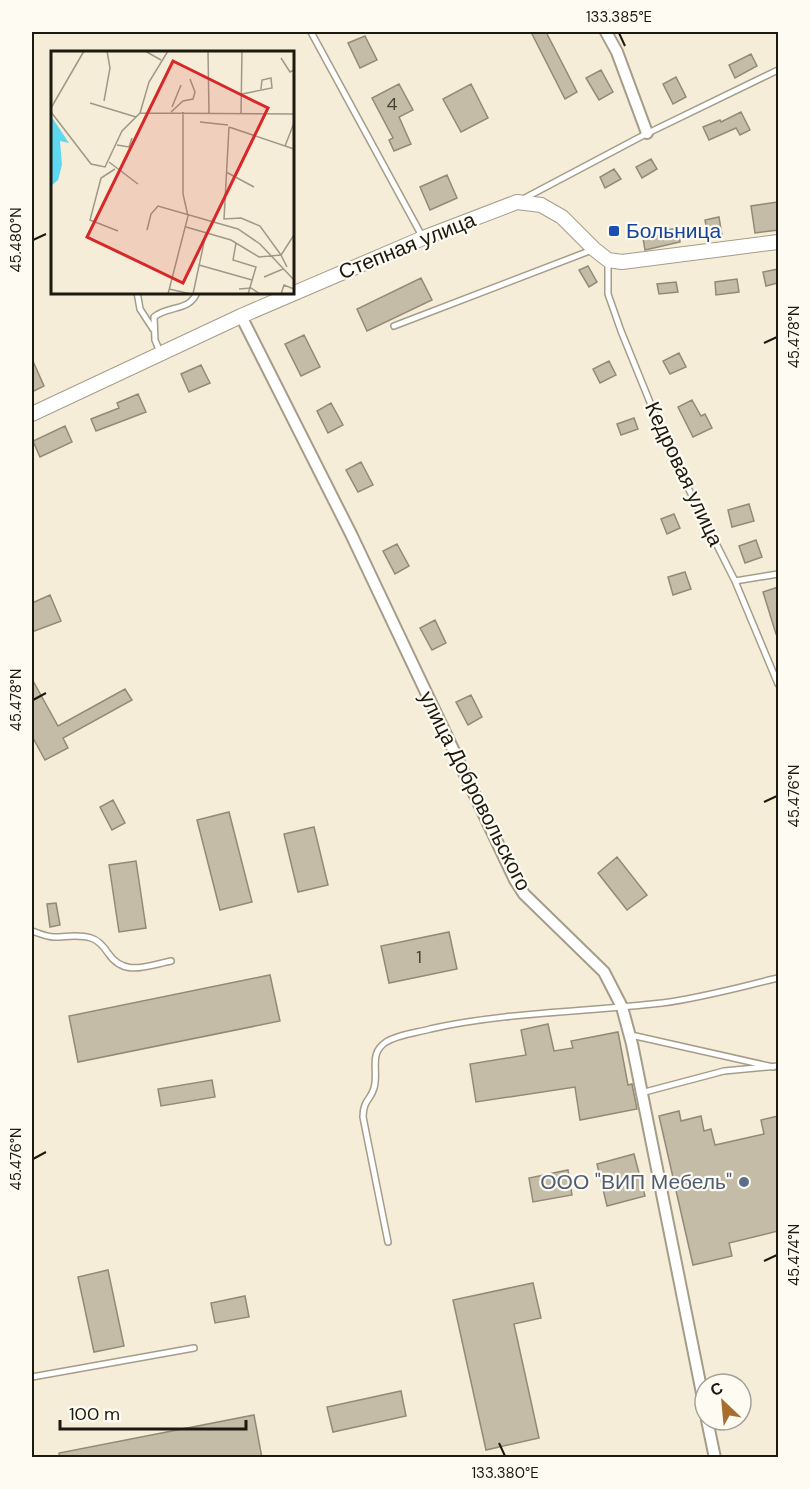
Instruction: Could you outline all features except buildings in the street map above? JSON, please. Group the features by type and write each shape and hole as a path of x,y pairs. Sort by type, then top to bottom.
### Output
{"street":[{"path":"606,32 617,52 647,133"},
{"name":"Степная улица","path":"294,293 423,238 517,202"},
{"path":"517,202 541,205 562,217 608,260 622,262 778,242"},
{"name":"Степная улица","path":"32,414 160,353 292,294"},
{"name":"улица Добровольского","path":"241,316 351,534 515,880 524,894 604,972 622,1007 698,1372"},
{"path":"710,1432 715,1458"}],"lane":[{"path":"311,32 423,238"},
{"name":"Степная улица","path":"517,202 647,133 778,69"},
{"path":"394,326 594,249"},
{"name":"Кедровая улица","path":"608,260 608,294 621,331 671,454 735,581 778,684"},
{"path":"137,294 140,309 153,329 160,353"},
{"path":"153,329 154,317 160,312 189,305 196,294"},
{"path":"735,581 778,574"},
{"path":"32,931 52,937 73,935 93,938 104,946 113,961 123,968 136,968 171,961"},
{"path":"388,1242 363,1117 363,1107 374,1091 374,1057 386,1042 399,1036 445,1026 517,1015 666,1002 778,978"},
{"path":"629,1035 776,1067"},
{"path":"641,1093 724,1071 776,1067"},
{"path":"32,1377 194,1348"}],"place":[{"name":"Больница","path":"614,231"},
{"name":"ООО \"ВИП Мебель\"","path":"744,1182"}]}
